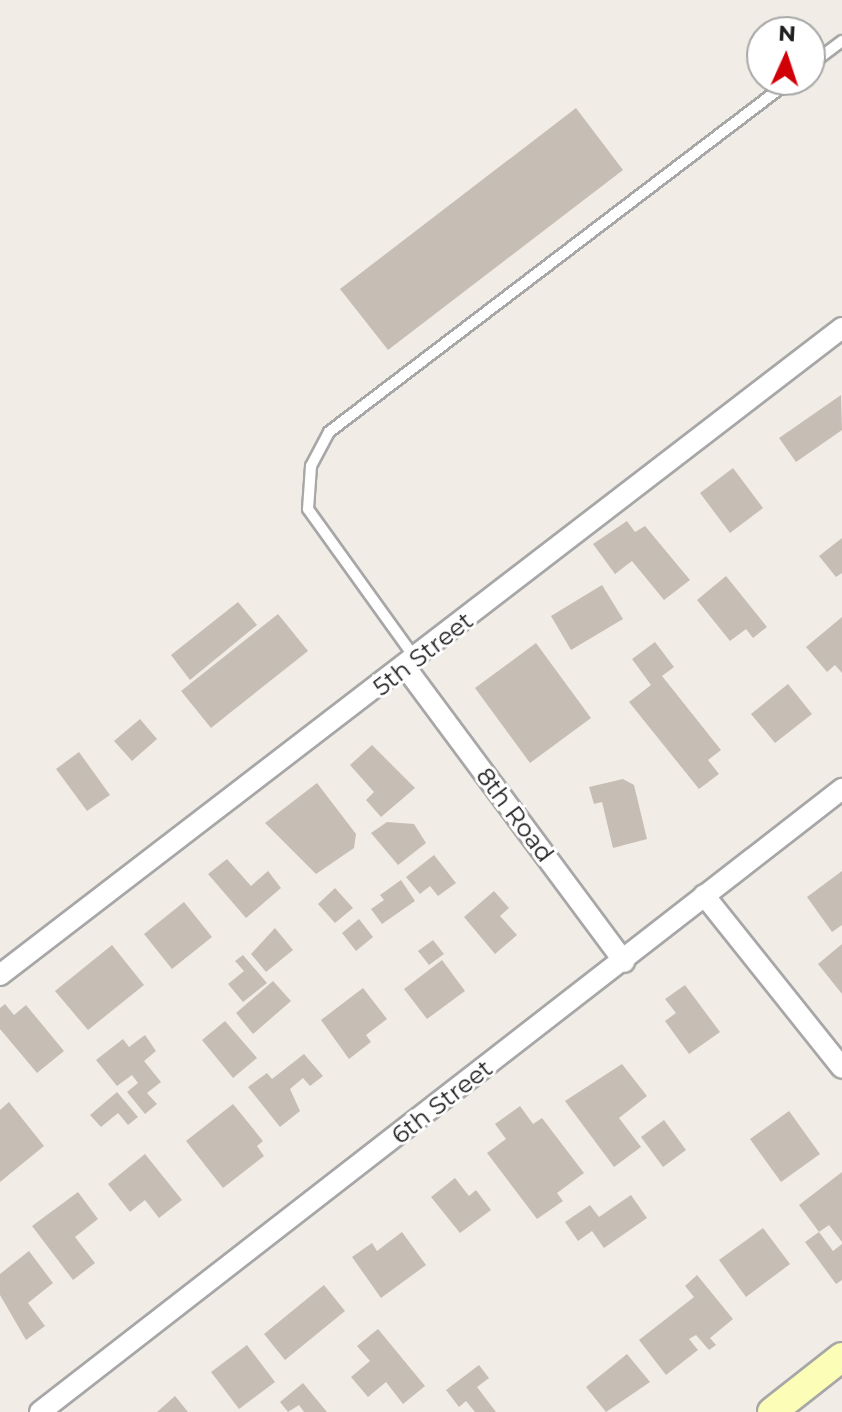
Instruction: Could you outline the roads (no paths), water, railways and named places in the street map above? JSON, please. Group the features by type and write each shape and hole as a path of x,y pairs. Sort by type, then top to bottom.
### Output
{"main road":[{"path":"772,1412 842,1357"}],"street":[{"name":"5th Street","path":"0,975 411,664 842,328"},
{"name":"8th Road","path":"411,664 624,962"},
{"name":"6th Street","path":"40,1412 624,962 704,895 842,789"},
{"path":"704,895 842,1068"}],"lane":[{"path":"411,664 308,509 311,466 329,432 770,96"}]}
